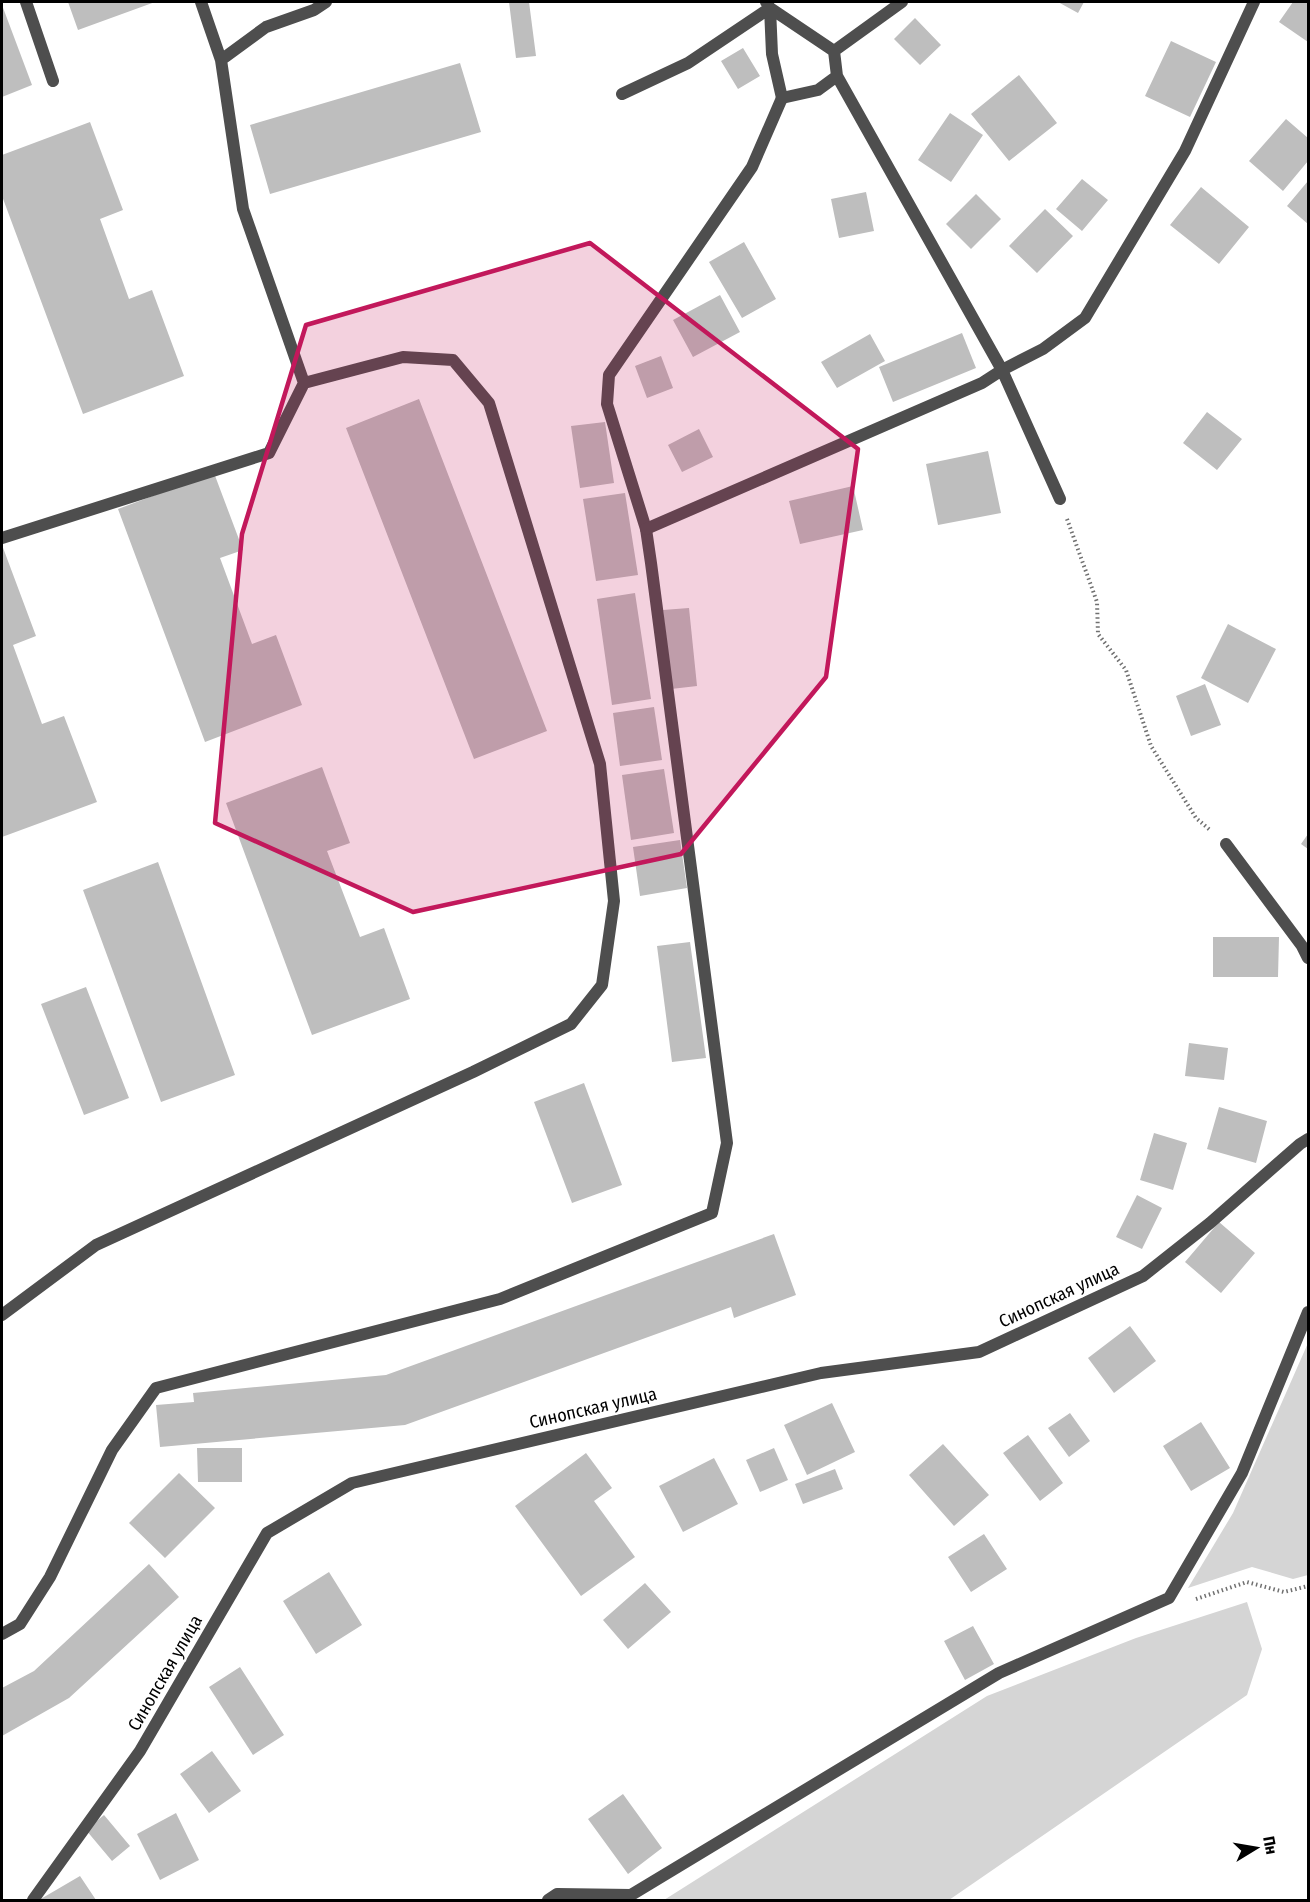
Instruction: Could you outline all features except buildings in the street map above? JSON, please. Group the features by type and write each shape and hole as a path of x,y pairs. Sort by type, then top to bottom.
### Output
{"street":[{"path":"26,2 53,81"},
{"path":"2,538 269,453 304,383 243,209 222,60 201,2"},
{"path":"222,60 266,27 314,10 326,2"},
{"path":"834,51 903,2"},
{"path":"646,529 982,384 1002,370 1043,349 1085,318 1185,152 1254,2"},
{"path":"768,5 834,51 837,76 1002,370 1060,498"},
{"path":"622,94 688,63 768,5"},
{"path":"2,1634 20,1624 50,1577 112,1450 156,1388 500,1299 712,1213 727,1143 646,529 607,404 609,375 752,167 782,98 772,54 768,5"},
{"path":"782,98 818,90 837,76"},
{"path":"2,1315 96,1245 473,1072 571,1024 602,985 614,901 600,764 489,403 453,360 403,357 304,383"},
{"path":"1226,844 1302,945 1308,958"},
{"name":"Синопская улица","path":"33,1900 140,1750 267,1533 352,1484 821,1373 979,1352 1143,1276 1210,1223 1308,1139"},
{"path":"548,1900 557,1894 631,1896 999,1673 1169,1598 1242,1473 1308,1312"}],"path":[{"path":"1060,498 1097,602 1098,634 1126,670 1151,746 1196,818 1226,844"},
{"path":"1169,1598 1194,1600 1247,1582 1284,1592 1308,1586"}],"highlighted area":[{"path":"590,243 858,449 826,677 681,854 413,912 215,823 242,534 306,325"}],"shaded area":[{"path":"1308,1343 1308,1575 1293,1579 1252,1567 1188,1588 1233,1513"},
{"path":"1247,1602 1262,1649 1247,1695 949,1900 664,1900 987,1696 1136,1638"}]}
